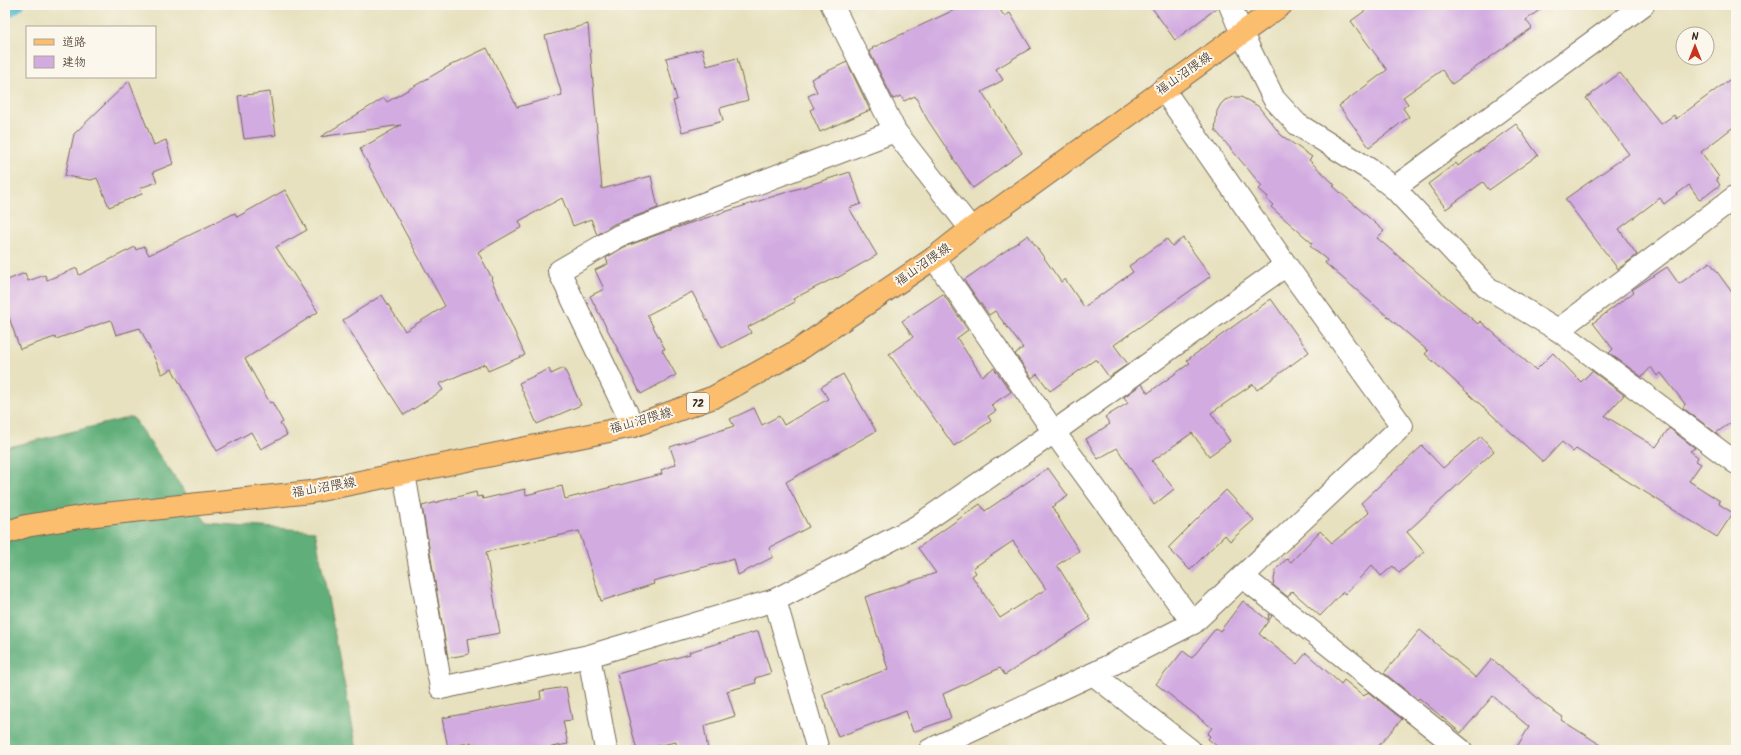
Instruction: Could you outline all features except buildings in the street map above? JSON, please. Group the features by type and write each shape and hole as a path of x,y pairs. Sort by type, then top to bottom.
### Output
{"main road":[{"name":"福山沼隈線","path":"5,533 26,526 86,516 310,492 633,426 714,397 796,351 934,258 971,229 1281,5"}],"street":[{"path":"832,5 895,131 971,229"},
{"path":"1230,5 1242,34 1274,99 1297,124 1372,171 1394,188 1488,288 1558,330 1734,458"},
{"path":"1394,188 1643,5"},
{"path":"930,750 1093,674 1192,623 1402,426 1286,265 1163,90"},
{"path":"633,426 559,271 619,236 895,131"},
{"path":"1558,330 1736,196"},
{"path":"934,258 1054,432 1192,623"},
{"path":"404,473 441,688 589,656 775,600 916,527 1054,432 1286,265"},
{"path":"1243,576 1461,750"},
{"path":"775,600 818,750"},
{"path":"589,656 606,750"},
{"path":"1093,674 1190,750"}],"green space":[{"path":"132,417 207,523 315,531 357,750 5,750 5,448"}],"waterway":[{"path":"5,16 20,5"}]}
